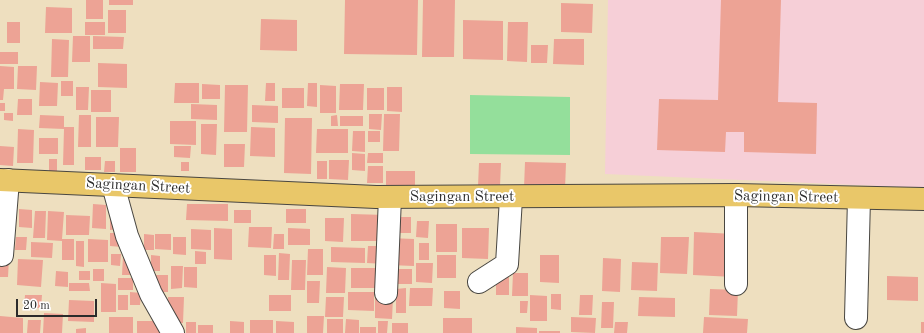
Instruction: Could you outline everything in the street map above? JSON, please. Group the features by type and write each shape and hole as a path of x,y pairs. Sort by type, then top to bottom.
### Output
{"main road":[{"name":"Sagingan Street","path":"4,180 390,197 511,198 736,195 924,199"}],"street":[{"path":"2,255 4,180"},
{"path":"114,185 127,236 151,294 173,333"},
{"path":"736,195 736,284"},
{"path":"386,293 390,197"},
{"path":"479,282 507,264 511,198"},
{"path":"856,318 859,198"}],"shaded area":[{"path":"608,0 924,0 924,188 605,174"}],"green space":[{"path":"470,95 570,97 570,155 470,154"}],"building":[{"path":"86,0 103,0 103,19 86,19"},
{"path":"109,0 133,0 133,5 109,5"},
{"path":"345,0 418,0 417,55 344,54"},
{"path":"423,0 455,0 454,57 422,57"},
{"path":"721,0 781,0 778,102 817,103 816,154 744,152 744,132 726,132 725,152 657,150 659,99 718,100"},
{"path":"561,3 593,4 592,33 561,32"},
{"path":"46,7 72,8 72,33 45,33"},
{"path":"108,10 126,10 126,33 108,33"},
{"path":"261,19 297,20 297,51 260,50"},
{"path":"463,20 503,21 503,60 463,59"},
{"path":"7,22 20,22 20,43 7,43"},
{"path":"85,22 105,22 105,35 85,35"},
{"path":"508,22 528,22 527,62 507,61"},
{"path":"73,36 90,36 90,62 72,62"},
{"path":"93,36 124,37 123,49 93,49"},
{"path":"52,39 69,40 68,77 51,77"},
{"path":"554,39 584,39 584,65 553,64"},
{"path":"531,45 548,45 547,63 531,63"},
{"path":"0,52 18,52 18,64 0,64"},
{"path":"98,63 127,64 127,88 98,87"},
{"path":"0,66 14,67 14,89 4,89 3,100 0,100"},
{"path":"18,66 37,66 36,90 17,89"},
{"path":"61,81 73,81 73,96 61,96"},
{"path":"40,82 58,83 57,106 39,106"},
{"path":"175,83 199,83 199,103 174,103"},
{"path":"266,83 275,83 275,101 265,101"},
{"path":"308,83 317,83 317,107 307,106"},
{"path":"202,84 220,85 220,99 202,99"},
{"path":"340,84 364,84 363,110 339,110"},
{"path":"225,85 248,85 247,132 224,132"},
{"path":"320,85 336,86 336,113 320,113"},
{"path":"76,87 89,87 88,110 76,110"},
{"path":"387,87 402,87 402,112 387,111"},
{"path":"282,88 304,88 304,108 282,108"},
{"path":"367,88 384,88 384,110 367,110"},
{"path":"91,90 111,90 111,112 91,112"},
{"path":"18,99 32,99 32,115 17,115"},
{"path":"0,103 5,103 5,111 0,111"},
{"path":"191,104 217,105 217,120 191,119"},
{"path":"252,105 278,106 278,123 252,122"},
{"path":"4,113 13,113 13,121 4,120"},
{"path":"369,114 382,114 381,130 369,129"},
{"path":"384,114 400,114 399,151 383,151"},
{"path":"40,115 64,116 64,127 74,127 74,165 63,165 64,129 39,128"},
{"path":"79,115 91,115 91,147 78,147"},
{"path":"337,115 338,126 331,126 331,116"},
{"path":"340,116 363,116 363,126 340,126"},
{"path":"96,117 119,117 118,147 96,147"},
{"path":"285,118 312,118 311,174 284,173"},
{"path":"170,121 196,121 196,145 170,144"},
{"path":"201,124 217,124 216,155 201,154"},
{"path":"251,127 275,128 275,157 250,156"},
{"path":"18,129 34,130 33,163 17,163"},
{"path":"317,129 348,129 348,153 316,153"},
{"path":"353,131 365,131 365,152 352,151"},
{"path":"368,131 380,131 380,142 368,142"},
{"path":"39,138 58,138 58,154 39,154"},
{"path":"224,144 245,144 244,167 224,167"},
{"path":"0,146 14,147 13,166 0,165"},
{"path":"174,146 191,146 190,158 174,157"},
{"path":"120,148 136,148 136,172 120,172"},
{"path":"352,153 365,154 365,171 352,170"},
{"path":"368,153 383,153 383,163 367,163"},
{"path":"85,157 101,157 101,170 85,170"},
{"path":"49,159 57,159 57,172 49,171"},
{"path":"329,160 349,160 348,180 329,179"},
{"path":"105,161 115,161 115,172 104,172"},
{"path":"317,161 327,161 327,179 317,179"},
{"path":"181,162 189,162 189,171 181,171"},
{"path":"525,162 566,163 565,189 524,188"},
{"path":"479,163 501,163 500,186 478,186"},
{"path":"368,166 383,166 383,183 367,183"},
{"path":"386,171 415,171 415,186 386,185"},
{"path":"93,204 106,205 106,229 92,228"},
{"path":"187,204 228,204 228,221 186,220"},
{"path":"19,209 32,210 32,228 19,227"},
{"path":"286,209 306,209 306,223 286,223"},
{"path":"110,210 121,229 110,230"},
{"path":"234,210 251,210 251,223 234,223"},
{"path":"35,211 46,211 45,238 33,238"},
{"path":"48,211 64,212 62,239 74,239 74,260 62,260 62,241 47,240"},
{"path":"351,214 386,215 386,241 351,241"},
{"path":"66,215 90,216 89,235 66,235"},
{"path":"391,217 411,217 411,233 391,233"},
{"path":"325,218 344,218 343,242 325,241"},
{"path":"417,221 429,221 428,238 416,237"},
{"path":"436,224 457,224 457,252 436,252"},
{"path":"249,227 272,227 271,248 248,247"},
{"path":"214,228 232,229 232,260 214,259"},
{"path":"288,228 310,229 310,245 288,245"},
{"path":"462,228 489,228 488,259 462,258"},
{"path":"191,229 211,230 211,250 191,249"},
{"path":"694,232 735,234 734,277 693,275"},
{"path":"110,233 122,233 122,247 110,246"},
{"path":"144,234 154,235 154,250 144,250"},
{"path":"155,234 171,234 171,250 155,249"},
{"path":"274,234 284,234 284,249 273,249"},
{"path":"16,237 27,237 26,250 15,250"},
{"path":"173,237 186,237 186,255 173,254"},
{"path":"661,237 689,237 687,274 660,273"},
{"path":"389,238 414,239 414,266 389,265"},
{"path":"88,239 108,240 108,262 88,262"},
{"path":"76,241 84,241 84,267 76,266"},
{"path":"31,242 53,243 52,258 31,257"},
{"path":"419,243 429,243 429,260 419,260"},
{"path":"368,246 385,246 385,264 367,263"},
{"path":"331,247 365,248 365,263 331,262"},
{"path":"308,249 323,249 323,275 307,275"},
{"path":"195,251 206,252 206,264 195,264"},
{"path":"279,253 290,254 289,280 278,280"},
{"path":"111,254 121,254 120,266 111,265"},
{"path":"151,255 160,256 160,271 151,271"},
{"path":"264,255 276,255 276,276 264,275"},
{"path":"437,255 456,255 456,278 437,278"},
{"path":"540,255 559,255 559,283 540,282"},
{"path":"123,256 134,257 134,275 122,275"},
{"path":"0,257 9,258 8,277 0,277"},
{"path":"603,258 621,259 620,292 602,291"},
{"path":"18,259 43,260 41,287 17,285"},
{"path":"292,260 306,260 305,290 291,290"},
{"path":"632,262 658,263 657,291 631,290"},
{"path":"416,263 433,263 432,283 416,282"},
{"path":"171,266 183,266 182,288 171,289"},
{"path":"184,267 197,267 197,288 184,287"},
{"path":"327,267 346,268 345,293 326,293"},
{"path":"351,268 383,268 383,288 351,288"},
{"path":"93,269 104,269 104,281 93,281"},
{"path":"388,269 412,269 412,284 388,284"},
{"path":"56,271 68,272 68,287 55,286"},
{"path":"79,271 90,271 90,280 79,280"},
{"path":"513,273 528,273 528,296 512,296"},
{"path":"156,275 168,275 168,292 156,292"},
{"path":"496,275 509,275 509,295 496,295"},
{"path":"887,276 918,277 918,301 887,300"},
{"path":"118,278 133,278 133,290 118,290"},
{"path":"307,281 320,281 319,303 307,303"},
{"path":"69,283 89,283 90,291 69,291"},
{"path":"101,283 116,284 116,312 101,312"},
{"path":"406,288 406,313 396,313 396,289"},
{"path":"410,288 433,288 432,306 409,306"},
{"path":"710,289 738,290 737,316 709,315"},
{"path":"444,291 460,291 460,309 444,308"},
{"path":"130,292 141,293 140,305 130,305"},
{"path":"348,292 374,292 374,311 348,310"},
{"path":"551,294 561,294 561,310 551,309"},
{"path":"25,295 42,295 41,308 24,308"},
{"path":"118,295 128,295 128,310 118,310"},
{"path":"269,295 291,295 291,311 269,311"},
{"path":"530,295 547,296 547,321 530,321"},
{"path":"580,295 593,295 592,315 579,315"},
{"path":"168,297 184,297 183,323 168,323"},
{"path":"326,297 344,297 343,317 325,317"},
{"path":"639,297 675,298 675,317 638,316"},
{"path":"375,298 393,298 392,319 375,318"},
{"path":"69,300 94,301 94,322 68,321"},
{"path":"520,301 528,301 527,313 520,313"},
{"path":"602,302 614,302 613,328 601,328"},
{"path":"44,313 63,314 62,333 43,333"},
{"path":"0,316 23,318 23,333 0,333"},
{"path":"307,316 324,316 323,333 307,333"},
{"path":"109,317 133,317 133,333 109,333"},
{"path":"571,317 596,318 595,333 571,332"},
{"path":"704,317 748,319 747,333 703,333"},
{"path":"443,318 472,318 472,333 443,333"},
{"path":"327,319 343,319 343,333 327,333"},
{"path":"346,319 359,320 359,333 345,333"},
{"path":"28,320 41,320 40,333 27,333"},
{"path":"250,320 273,320 273,333 250,333"},
{"path":"137,321 163,321 163,333 137,333"},
{"path":"230,321 244,322 244,333 230,333"},
{"path":"276,321 294,322 294,333 276,333"},
{"path":"378,321 388,321 387,333 378,333"},
{"path":"186,322 196,322 196,333 186,333"},
{"path":"615,322 628,322 627,333 614,333"},
{"path":"921,322 924,322 924,333 921,333"},
{"path":"392,323 408,323 408,333 392,333"},
{"path":"198,325 213,325 213,333 198,333"},
{"path":"360,327 376,327 376,333 360,333"},
{"path":"516,327 537,328 537,333 516,333"},
{"path":"86,328 86,333 76,333 76,329"},
{"path":"539,331 560,331 560,333 539,333"}]}
